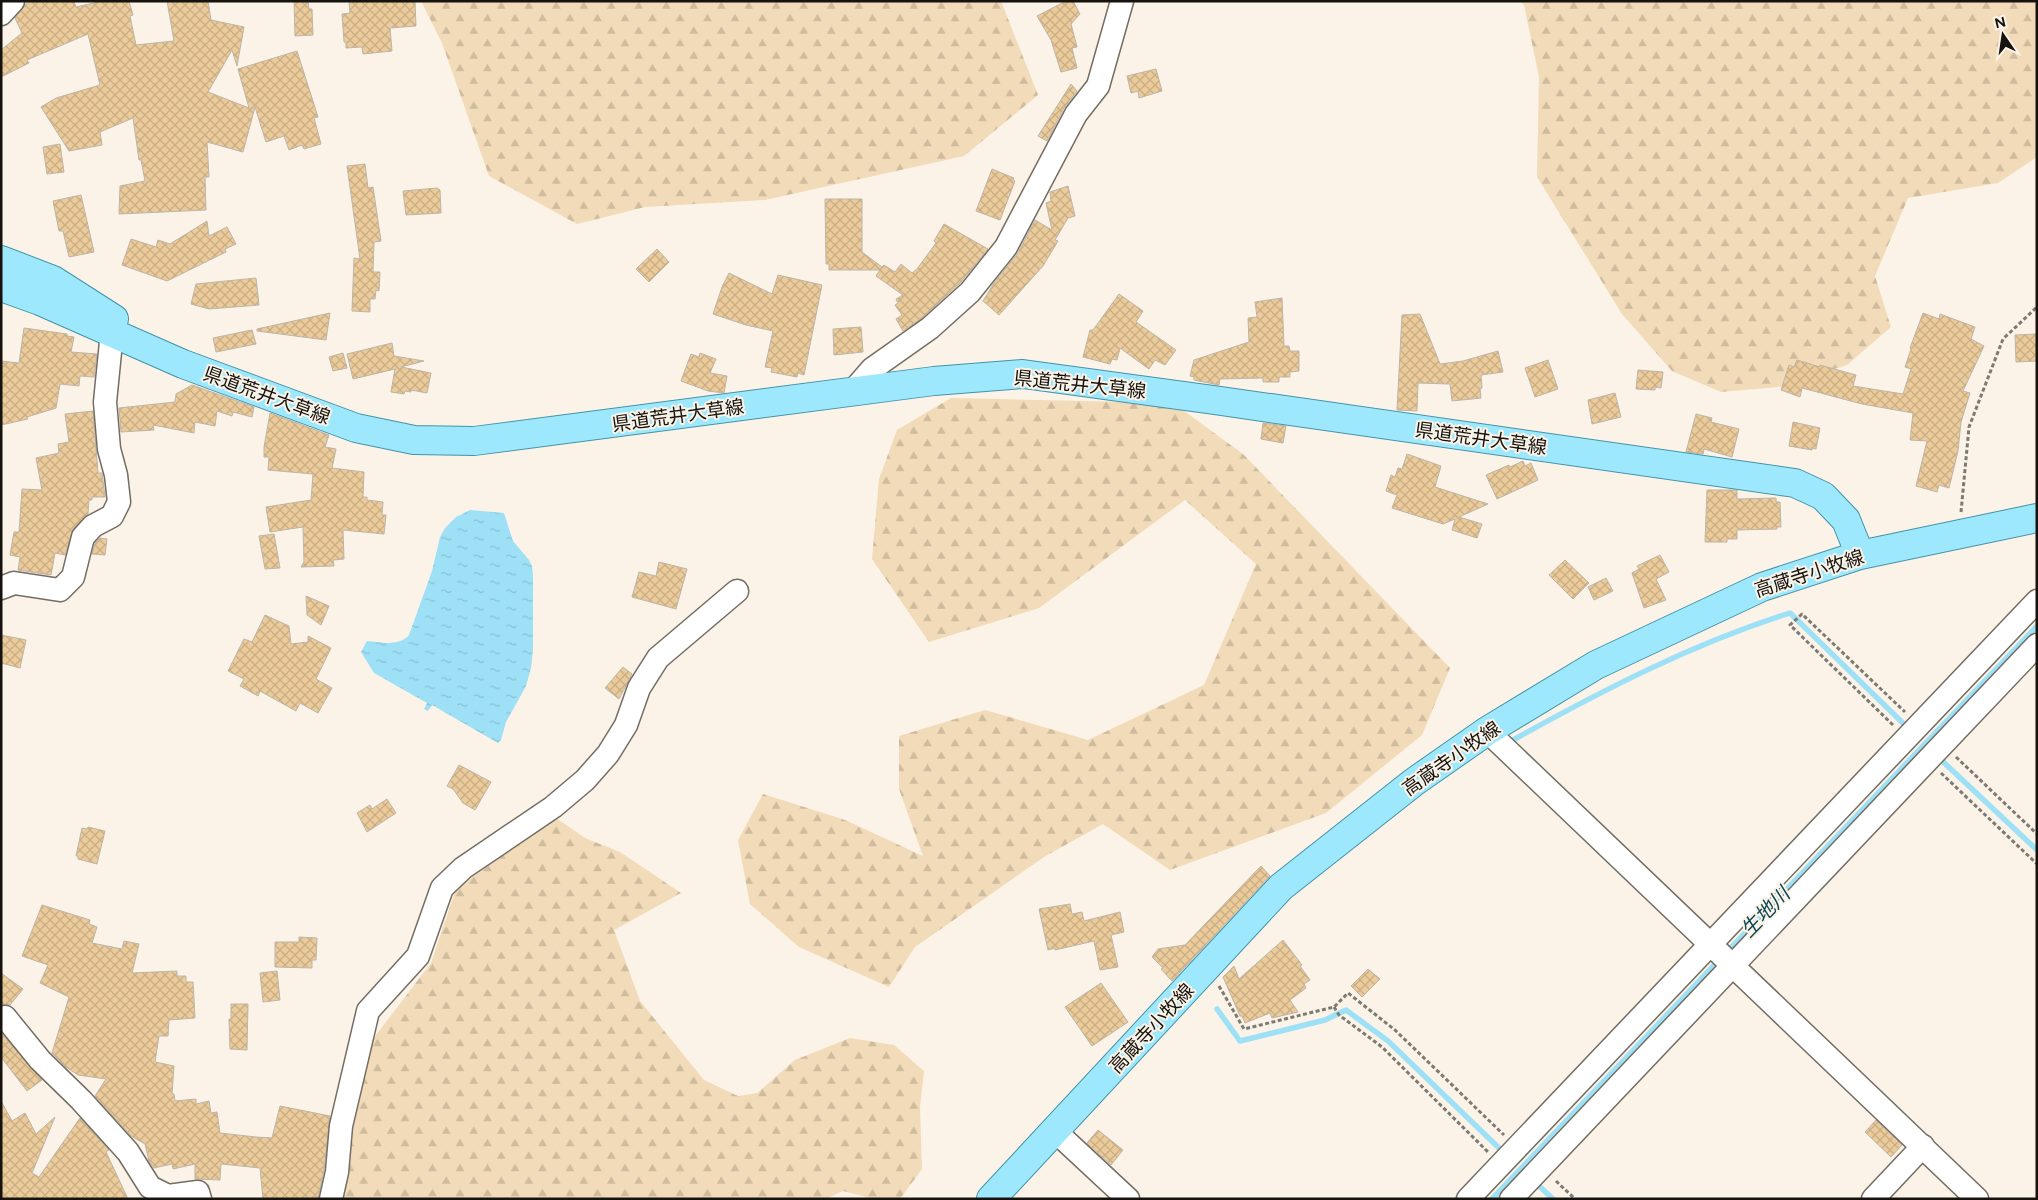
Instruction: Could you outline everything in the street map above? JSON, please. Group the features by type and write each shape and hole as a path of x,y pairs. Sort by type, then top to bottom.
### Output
{"main road":[{"name":"県道荒井大草線","path":"1,260 53,280 183,364"},
{"name":"県道荒井大草線","path":"1,287 112,332 183,364 356,428 414,440 474,441 934,381 1023,374 1795,483 1823,496 1846,520 1860,556"},
{"name":"高蔵寺小牧線","path":"991,1199 1281,888 1414,782 1487,731 1596,665 1762,587 1860,556 2034,520"}],"street":[{"path":"1,14 13,1"},
{"path":"852,392 872,369 930,328 970,292 1006,247 1076,114 1098,86 1122,1"},
{"path":"1,588 14,583 60,590 72,577 83,537 93,526 112,516 119,502 116,475 109,449 105,402 112,332"},
{"path":"331,1199 337,1172 344,1110 368,1011 418,956 442,888 463,868 553,807 585,780 608,754 626,725 639,688 658,658 737,591"},
{"path":"1468,1199 1912,731 2033,611"},
{"path":"1511,1199 2037,645"},
{"path":"1487,731 1977,1199"},
{"path":"1,1018 5,1017 40,1060 81,1100 128,1152 150,1187 168,1196 198,1192 200,1199"},
{"path":"1055,1131 1128,1199"},
{"path":"1873,1199 1922,1146"}],"path":[{"path":"1959,534 1969,427 2003,339 2037,307"},
{"path":"1802,614 1912,731 1790,625 1802,614"},
{"path":"1943,744 2037,834"},
{"path":"1927,761 2037,864"},
{"path":"1216,980 1244,1030 1334,1007 1348,993 1395,1030 1517,1147"},
{"path":"1334,1007 1339,1015 1382,1047 1500,1164"},
{"path":"1540,1167 1575,1199"}],"green space":[{"path":"421,1 1001,1 1038,95 964,156 765,200 645,207 577,224 489,176 442,43"},
{"path":"1520,1 2037,1 2037,157 1998,183 1908,198 1875,276 1891,327 1847,365 1778,387 1721,392 1672,371 1622,314 1537,177 1539,77 1524,5"},
{"path":"951,398 1173,403 1243,454 1450,668 1422,735 1326,813 1170,870 1103,824 1044,857 915,947 889,987 799,947 750,904 738,840 763,794 845,820 923,856 899,789 899,736 985,710 1088,740 1204,685 1256,564 1185,500 1039,608 929,642 872,559 879,479 897,430"},
{"path":"556,818 585,838 620,852 681,893 614,930 640,1001 704,1080 738,1096 757,1093 795,1060 850,1038 894,1045 924,1071 920,1107 922,1169 900,1199 874,1199 843,1191 826,1199 338,1199 351,1118 373,1039 431,963 456,889"}],"water":[{"path":"470,510 504,513 513,541 532,566 533,650 531,668 526,686 506,722 501,740 498,743 432,705 428,711 424,709 427,703 374,673 361,652 367,641 395,642 405,639 409,635 432,571 440,537 445,528 456,517"}],"building":[{"path":"31,1 74,1 76,7 103,1 129,1 133,15 130,16 136,45 174,41 167,1 208,1 211,20 244,27 237,66 232,50 208,92 249,108 238,69 297,51 318,117 314,118 321,144 304,149 302,145 289,150 284,136 266,142 255,107 243,152 207,142 209,177 205,177 206,210 119,214 120,186 145,181 141,160 139,160 133,118 100,132 102,145 69,151 41,107 56,98 100,85 88,34 27,60 29,63 1,77 1,50 22,33 15,18 26,4"},
{"path":"294,1 308,1 309,9 312,9 313,35 295,36"},
{"path":"349,1 415,1 416,26 390,28 392,51 363,54 362,47 346,48 342,14 350,13"},
{"path":"1066,1 1073,1 1080,14 1071,24 1077,47 1072,48 1077,68 1061,72 1051,40 1037,16"},
{"path":"1156,69 1162,91 1139,98 1138,91 1131,93 1127,76"},
{"path":"1071,84 1077,91 1064,108 1047,141 1038,136"},
{"path":"60,144 64,172 47,174 43,147"},
{"path":"365,164 368,188 373,187 381,241 374,242 373,272 380,272 379,291 376,290 375,299 370,299 370,312 352,311 354,258 360,259 347,166"},
{"path":"992,169 1014,178 1013,180 1015,181 1000,220 976,211"},
{"path":"1068,186 1075,216 1068,218 1055,240 1058,241 1043,266 999,315 983,301 994,283 1018,253 1035,220 1052,230 1046,203 1051,201 1050,192"},
{"path":"437,188 440,190 441,213 406,215 403,191"},
{"path":"81,195 94,252 69,257 63,231 59,231 53,201"},
{"path":"825,199 862,199 862,252 882,267 884,265 895,272 901,264 912,273 917,269 936,243 934,241 944,224 988,249 960,283 922,318 903,331 896,319 902,315 895,305 898,303 896,299 903,295 876,276 880,270 829,270 829,264 826,264"},
{"path":"207,221 209,236 227,227 236,244 225,249 226,252 167,281 122,265 131,239 156,247 158,240 170,244"},
{"path":"657,249 669,262 649,282 636,269"},
{"path":"729,273 772,294 778,275 822,285 804,375 798,373 797,377 771,372 772,368 765,367 773,331 746,325 713,314"},
{"path":"256,278 259,305 209,309 191,304 196,284"},
{"path":"1119,294 1143,311 1136,322 1176,350 1165,365 1155,360 1149,369 1120,348 1117,360 1112,359 1110,364 1083,357 1090,330 1093,330"},
{"path":"1282,298 1284,346 1289,346 1290,351 1299,351 1299,371 1290,372 1290,377 1279,377 1279,382 1263,382 1263,378 1220,379 1219,385 1194,380 1194,377 1190,376 1194,360 1249,342 1248,318 1257,317 1255,302"},
{"path":"330,313 326,340 257,331 257,329"},
{"path":"1923,313 1939,319 1940,314 1975,327 1971,339 1984,346 1963,391 1970,393 1961,422 1958,451 1949,488 1939,485 1937,492 1916,486 1927,441 1910,440 1913,413 1862,404 1802,388 1800,397 1781,390 1789,365 1794,367 1797,360 1856,375 1853,386 1903,394 1911,369 1905,367"},
{"path":"1420,314 1440,364 1463,361 1498,351 1503,372 1481,375 1481,398 1452,401 1450,384 1418,383 1417,411 1397,410 1402,315"},
{"path":"861,327 863,352 834,355 833,329"},
{"path":"24,328 67,334 67,336 74,337 71,352 97,354 94,377 80,376 79,386 60,384 56,408 27,417 28,419 1,425 1,361 19,363"},
{"path":"252,330 256,344 216,352 213,338"},
{"path":"2037,334 2037,361 2016,362 2015,335"},
{"path":"392,343 394,356 424,361 401,367 431,373 427,393 411,390 411,392 405,391 404,394 391,392 395,369 353,379 347,354"},
{"path":"343,353 347,368 333,371 329,357"},
{"path":"700,353 716,359 710,373 727,376 724,393 708,391 681,381 691,354 699,357"},
{"path":"1548,360 1558,389 1535,397 1525,368"},
{"path":"1638,370 1663,372 1661,388 1655,387 1655,390 1636,389"},
{"path":"192,385 254,407 252,417 233,412 232,416 217,411 215,426 195,422 194,433 153,425 154,430 121,432 119,408 175,402 176,394"},
{"path":"1615,393 1621,417 1592,424 1588,400"},
{"path":"93,411 98,473 102,473 105,497 92,497 92,500 89,500 88,514 73,529 65,555 55,553 51,575 18,570 20,557 10,555 14,532 19,532 22,489 42,490 36,458 59,453 58,444 69,442 65,414"},
{"path":"270,413 329,435 325,447 336,449 332,468 364,472 363,497 367,497 367,500 383,502 382,515 386,515 384,534 343,530 344,559 333,560 334,566 301,567 304,562 303,527 270,532 266,507 311,500 313,474 268,470 269,457 264,457 264,447"},
{"path":"1696,414 1712,418 1711,422 1739,429 1732,457 1704,449 1703,454 1686,452"},
{"path":"1793,422 1820,428 1816,449 1789,446"},
{"path":"1263,423 1286,426 1283,443 1261,439"},
{"path":"1407,454 1441,466 1435,487 1488,504 1459,517 1482,524 1477,538 1452,530 1455,519 1443,524 1392,508 1397,495 1386,491 1391,475 1395,477 1398,468 1402,469"},
{"path":"1523,461 1525,466 1531,463 1538,480 1497,499 1486,475"},
{"path":"1707,490 1737,490 1737,499 1776,498 1776,502 1780,502 1781,527 1777,527 1777,529 1737,530 1737,539 1727,539 1727,542 1705,542"},
{"path":"274,534 280,568 265,569 259,536"},
{"path":"100,538 107,539 105,555 92,554 95,543"},
{"path":"1660,555 1669,572 1656,579 1666,600 1644,608 1632,573 1639,569 1637,566"},
{"path":"1565,560 1589,583 1573,599 1549,575"},
{"path":"659,562 687,569 676,609 632,597 639,572 656,576"},
{"path":"1606,578 1613,591 1594,600 1588,587"},
{"path":"306,596 329,606 321,625 307,615"},
{"path":"265,615 289,626 291,644 308,642 308,636 331,648 316,679 332,688 318,713 300,703 296,711 260,691 258,696 240,686 244,679 228,671 244,639 252,642"},
{"path":"1,635 26,640 20,668 1,663"},
{"path":"623,667 632,674 619,699 605,688"},
{"path":"459,765 491,782 475,810 463,803 453,789 447,786"},
{"path":"387,799 396,813 367,832 357,813 370,805 372,809"},
{"path":"88,827 105,831 97,864 78,859 78,856 76,856 82,828 87,829"},
{"path":"1261,866 1270,876 1172,981 1152,957 1158,949 1185,945"},
{"path":"1070,904 1072,914 1082,912 1084,921 1120,912 1124,932 1111,935 1118,967 1100,970 1094,941 1048,950 1039,909"},
{"path":"42,905 90,920 89,924 97,927 92,943 122,949 124,941 139,944 132,973 177,971 177,976 186,976 186,982 193,982 195,1018 169,1020 168,1036 159,1036 155,1062 174,1066 172,1094 174,1094 175,1101 196,1099 196,1104 209,1101 211,1113 217,1112 220,1133 256,1137 272,1138 280,1106 330,1116 324,1170 318,1199 263,1199 260,1168 221,1164 220,1180 195,1179 195,1164 173,1169 172,1164 154,1168 149,1161 145,1144 131,1136 95,1096 106,1079 78,1075 66,1067 52,1053 69,997 40,983 48,965 22,956"},
{"path":"299,937 317,938 316,960 312,960 312,968 275,967 275,942 299,942"},
{"path":"1283,940 1302,965 1300,966 1310,980 1304,984 1306,988 1290,1000 1298,1012 1272,1018 1270,1013 1245,1023 1223,977 1234,966 1239,979"},
{"path":"1368,969 1380,979 1362,997 1351,986"},
{"path":"277,971 280,1000 263,1002 260,973"},
{"path":"1,973 23,989 10,1005 1,1004"},
{"path":"1101,983 1128,1022 1092,1046 1065,1007"},
{"path":"231,1004 248,1004 247,1050 230,1049 229,1019 231,1019"},
{"path":"1,1033 42,1080 27,1091 1,1057"},
{"path":"1,1101 12,1121 25,1113 36,1134 55,1117 32,1173 39,1177 80,1118 109,1150 106,1152 128,1199 1,1199"},
{"path":"1876,1120 1902,1145 1891,1157 1865,1132"},
{"path":"1098,1130 1123,1150 1111,1165 1087,1143"}],"waterway":[{"path":"1513,740 1580,703 1648,669 1718,639 1790,613 1910,730"},
{"name":"生地川","path":"1727,952 2037,626"},
{"path":"1938,757 2037,850"},
{"name":"生地川","path":"1492,1199 1720,959"},
{"path":"1217,1009 1240,1041 1325,1020 1346,1010 1388,1041 1500,1149"},
{"path":"1538,1185 1553,1199"}]}
